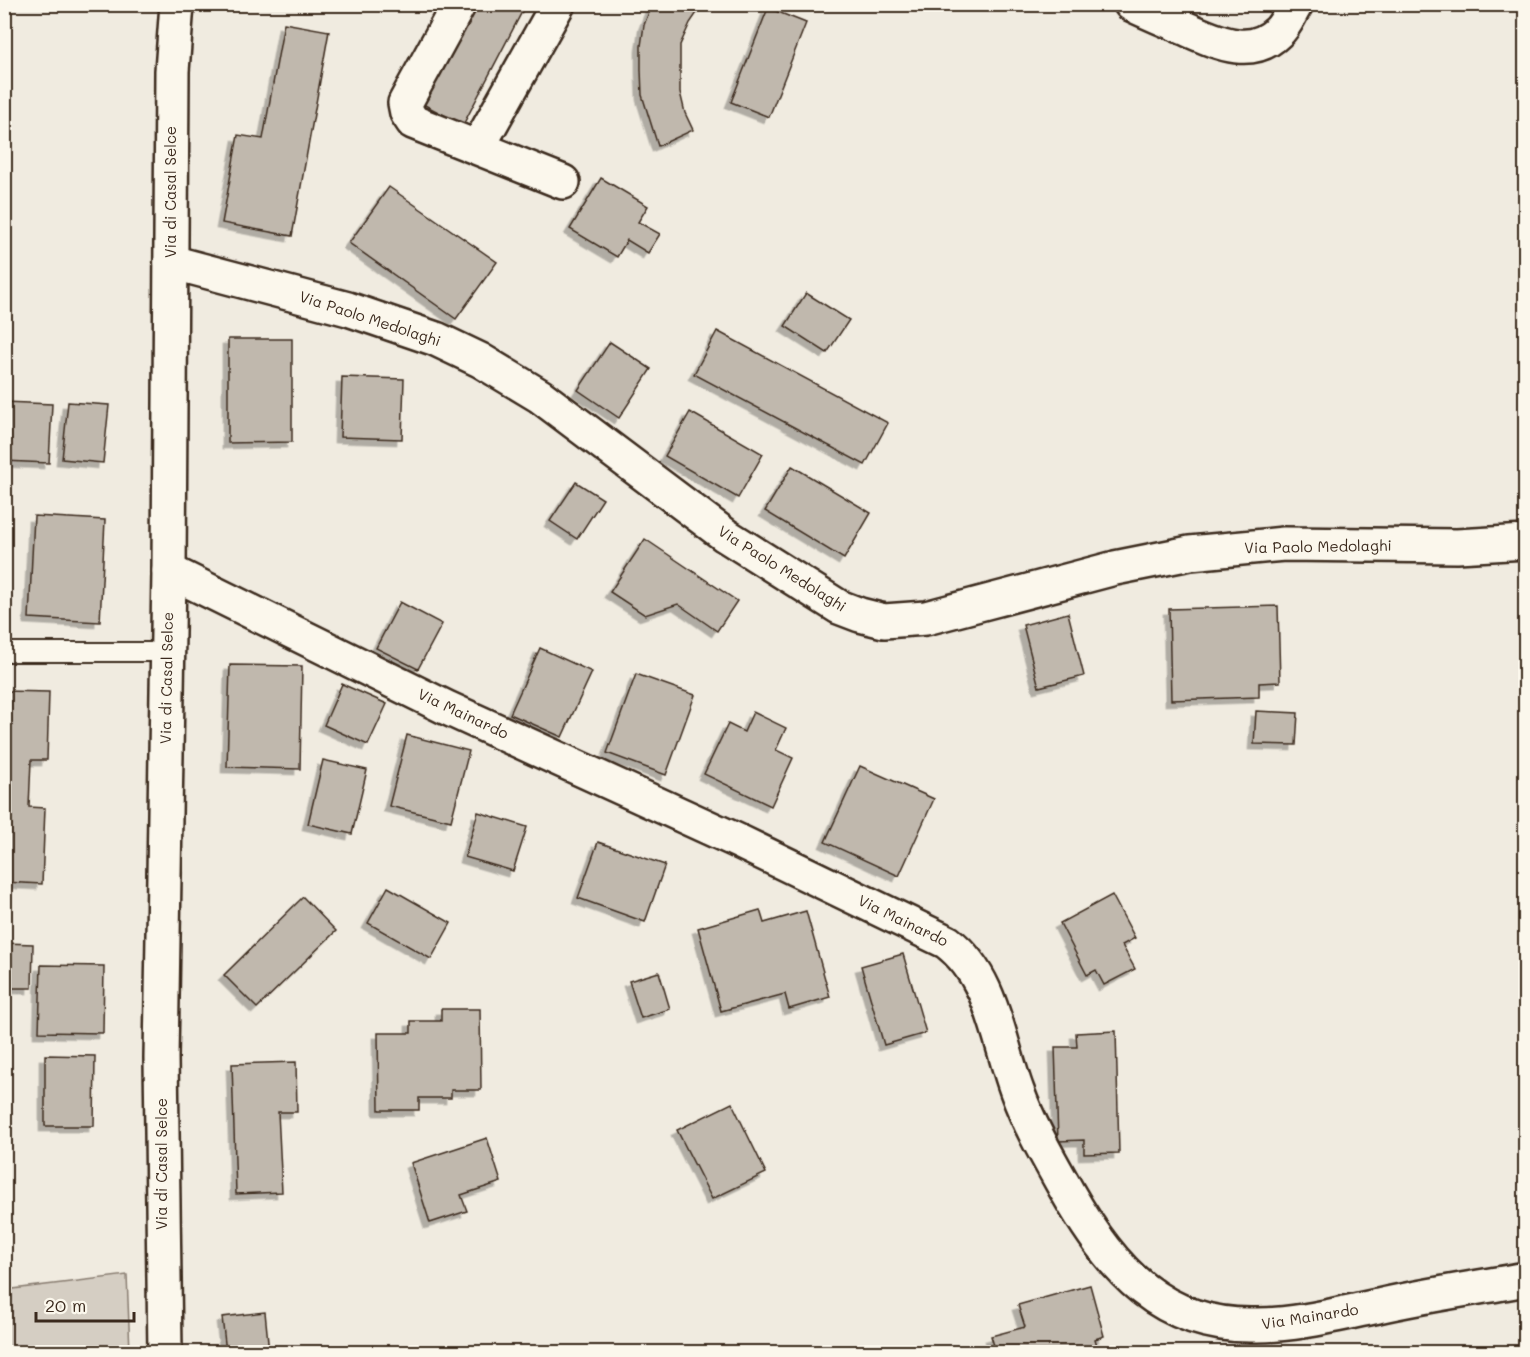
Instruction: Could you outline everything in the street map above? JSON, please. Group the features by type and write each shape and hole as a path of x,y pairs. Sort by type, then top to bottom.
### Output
{"street":[{"name":"Via di Casal Selce","path":"165,1353 161,1058 169,571 172,71 177,4"},
{"path":"459,4 405,103 407,113 413,122 433,131 563,182"},
{"path":"478,147 558,4"},
{"path":"1131,4 1221,44 1244,47 1265,43 1274,36 1281,30 1296,4"},
{"name":"Via Paolo Medolaghi","path":"171,262 279,289 392,322 436,339 480,360 540,396 725,535 839,607 884,621 926,618 1115,568 1206,551 1284,544 1457,546 1526,542"},
{"name":"Via Mainardo","path":"169,571 447,708 727,836 947,942 964,955 981,983 1024,1111 1088,1228 1110,1257 1134,1281 1159,1300 1178,1310 1198,1318 1226,1324 1271,1325 1526,1280"}],"lane":[{"path":"4,652 168,652"}],"shaded area":[{"path":"127,1275 130,1352 5,1352 5,1290"}],"building":[{"path":"470,4 526,4 463,125 419,102"},
{"path":"652,4 703,4 690,23 680,45 680,92 685,113 693,130 658,146 642,95 641,46 644,25"},
{"path":"768,8 806,23 769,117 731,102"},
{"path":"284,23 329,31 292,236 222,223 238,135 263,139"},
{"path":"601,178 648,206 638,222 660,234 648,253 627,240 617,257 570,229"},
{"path":"389,187 497,262 456,319 349,243"},
{"path":"806,293 849,320 827,353 785,326"},
{"path":"717,331 888,423 865,465 694,374"},
{"path":"228,339 292,339 292,442 228,443"},
{"path":"610,342 651,369 619,418 578,390"},
{"path":"342,377 404,379 402,439 340,437"},
{"path":"4,402 52,404 49,463 4,461"},
{"path":"68,402 109,405 103,463 62,459"},
{"path":"690,412 763,454 738,498 665,456"},
{"path":"792,466 871,513 844,559 765,511"},
{"path":"576,482 603,499 577,539 550,521"},
{"path":"34,516 105,520 100,622 29,618"},
{"path":"645,539 737,601 717,631 678,604 645,615 610,592"},
{"path":"400,602 442,624 418,669 376,648"},
{"path":"1278,606 1280,682 1259,683 1259,697 1171,700 1169,609"},
{"path":"1068,613 1084,676 1039,687 1023,625"},
{"path":"540,648 592,672 562,737 510,714"},
{"path":"230,665 302,666 300,769 227,767"},
{"path":"636,674 695,695 666,775 607,753"},
{"path":"342,684 387,704 368,745 324,725"},
{"path":"4,691 49,692 47,760 31,760 29,807 45,808 42,884 4,882"},
{"path":"1256,711 1298,713 1296,745 1254,744"},
{"path":"753,712 786,728 776,750 793,758 771,806 704,774 728,724 744,732"},
{"path":"407,735 469,751 451,821 389,806"},
{"path":"323,760 367,770 352,834 308,824"},
{"path":"860,766 934,799 899,876 825,842"},
{"path":"478,812 527,827 513,871 465,857"},
{"path":"598,842 665,865 645,922 578,898"},
{"path":"388,887 451,923 431,959 368,923"},
{"path":"1112,895 1135,938 1122,945 1135,969 1104,985 1096,970 1087,975 1060,923"},
{"path":"303,897 336,931 257,1008 224,975"},
{"path":"760,910 764,923 806,911 830,997 789,1009 785,994 721,1011 698,928"},
{"path":"4,943 33,944 32,988 4,988"},
{"path":"903,954 926,1033 884,1045 861,966"},
{"path":"41,965 104,966 103,1033 39,1032"},
{"path":"659,972 670,1009 641,1018 629,981"},
{"path":"441,1009 480,1009 481,1090 451,1090 451,1098 419,1098 419,1110 379,1110 378,1033 411,1033 411,1021 441,1021"},
{"path":"1116,1031 1119,1153 1084,1154 1084,1140 1058,1141 1055,1047 1077,1047 1076,1033"},
{"path":"45,1055 95,1056 94,1126 45,1126"},
{"path":"296,1062 297,1112 278,1112 282,1192 236,1194 232,1064"},
{"path":"732,1103 766,1173 712,1199 677,1130"},
{"path":"487,1138 501,1182 461,1195 467,1211 430,1223 411,1163"},
{"path":"1090,1285 1104,1336 1095,1339 1099,1352 996,1352 991,1336 1025,1327 1018,1305"},
{"path":"265,1312 269,1352 226,1352 222,1317"}]}
